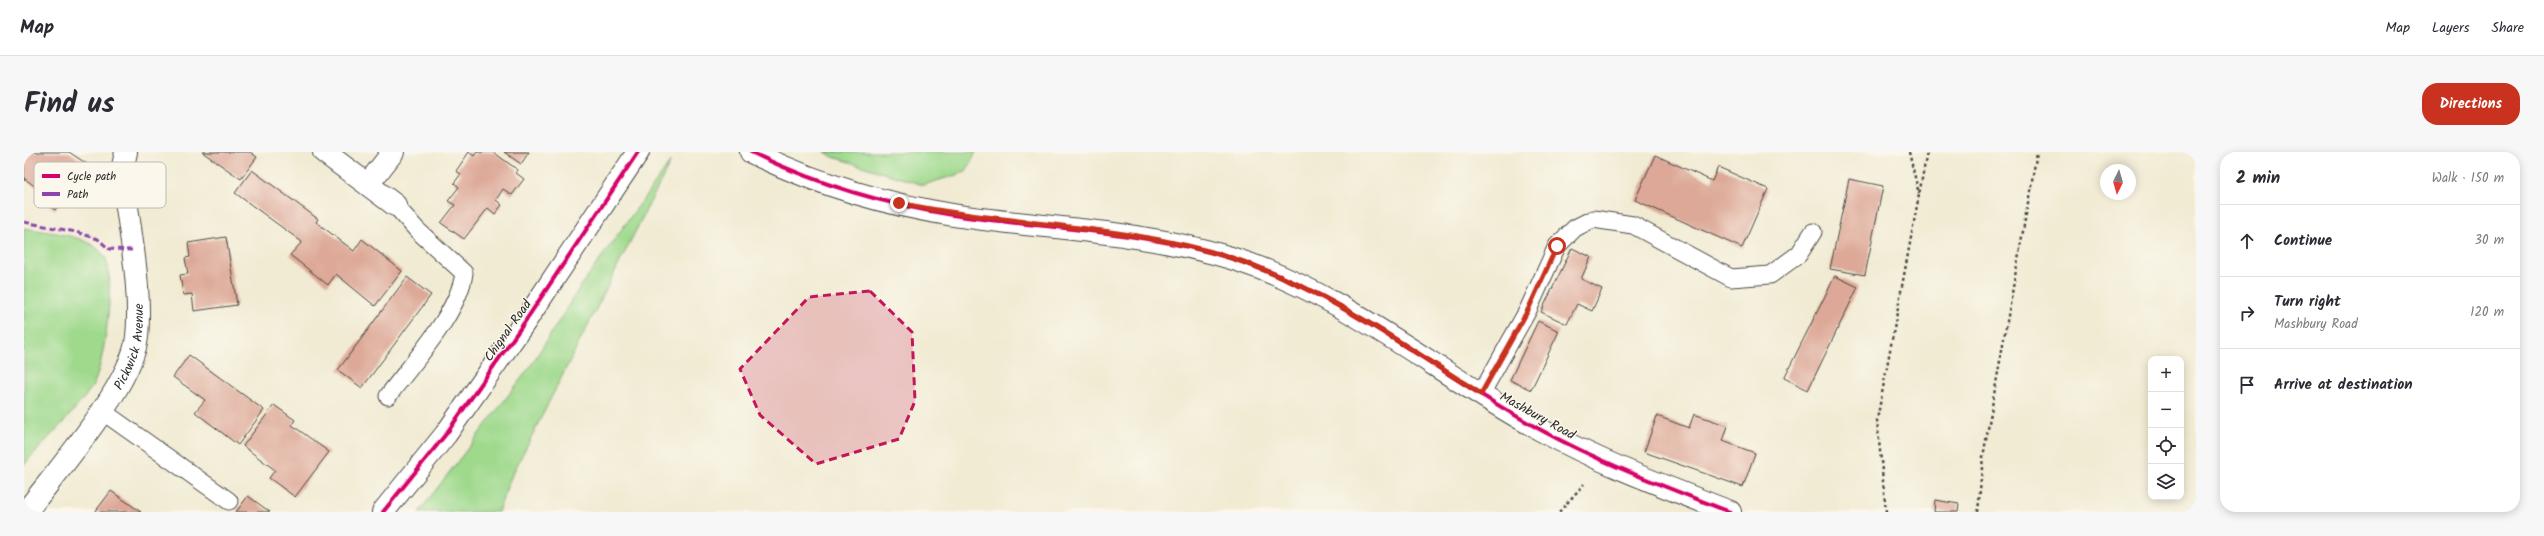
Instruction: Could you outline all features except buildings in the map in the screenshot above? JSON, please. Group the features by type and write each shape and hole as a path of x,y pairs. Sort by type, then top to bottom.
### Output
{"street":[{"name":"Pickwick Avenue","path":"124,162 126,152"},
{"path":"324,152 369,183 395,205"},
{"path":"369,183 393,152"},
{"name":"Chignal Road","path":"383,512 446,434 638,152"},
{"name":"Mashbury Road","path":"751,152 805,176 850,191 899,203 951,214 1120,234 1176,244 1231,258 1281,276 1366,319 1481,394 1540,430 1604,462 1730,512"},
{"name":"Pickwick Avenue","path":"26,512 102,411 128,366 137,338 138,301 127,208"}],"lane":[{"path":"388,396 451,310 463,283 464,273 417,230 395,205"},
{"path":"1481,394 1528,310 1557,246 1575,228 1593,219 1633,224 1731,278 1770,275 1799,254 1813,232"},
{"path":"102,411 229,501"}],"path":[{"path":"1909,152 1919,196"},
{"path":"1886,512 1877,420 1927,152"},
{"path":"1978,512 1983,457 2037,152"},
{"path":"1559,512 1604,462"}],"highlighted area":[{"path":"870,291 912,332 915,401 899,439 816,464 760,415 740,369 809,297"}],"green space":[{"path":"825,152 976,152 966,172 923,185 833,157"},
{"path":"671,161 510,479 498,512 419,512 530,367 580,287"},
{"path":"24,228 66,235 77,238 95,247 103,254 107,264 109,298 105,341 97,377 92,387 68,417 24,465"}],"marked path":[{"path":"24,222 76,232 98,239 109,249 132,250"}],"cycle path":[{"path":"383,512 446,434 524,323 638,152"},
{"path":"751,152 824,183 901,205 988,220 1093,231 1162,241 1231,258 1273,273 1352,313 1502,408 1541,430 1634,474 1730,512"}],"route":[{"path":"899,203 951,214 1008,222 1069,227 1120,234 1176,244 1231,258 1281,276 1366,319 1481,394 1528,310 1557,246"}]}
